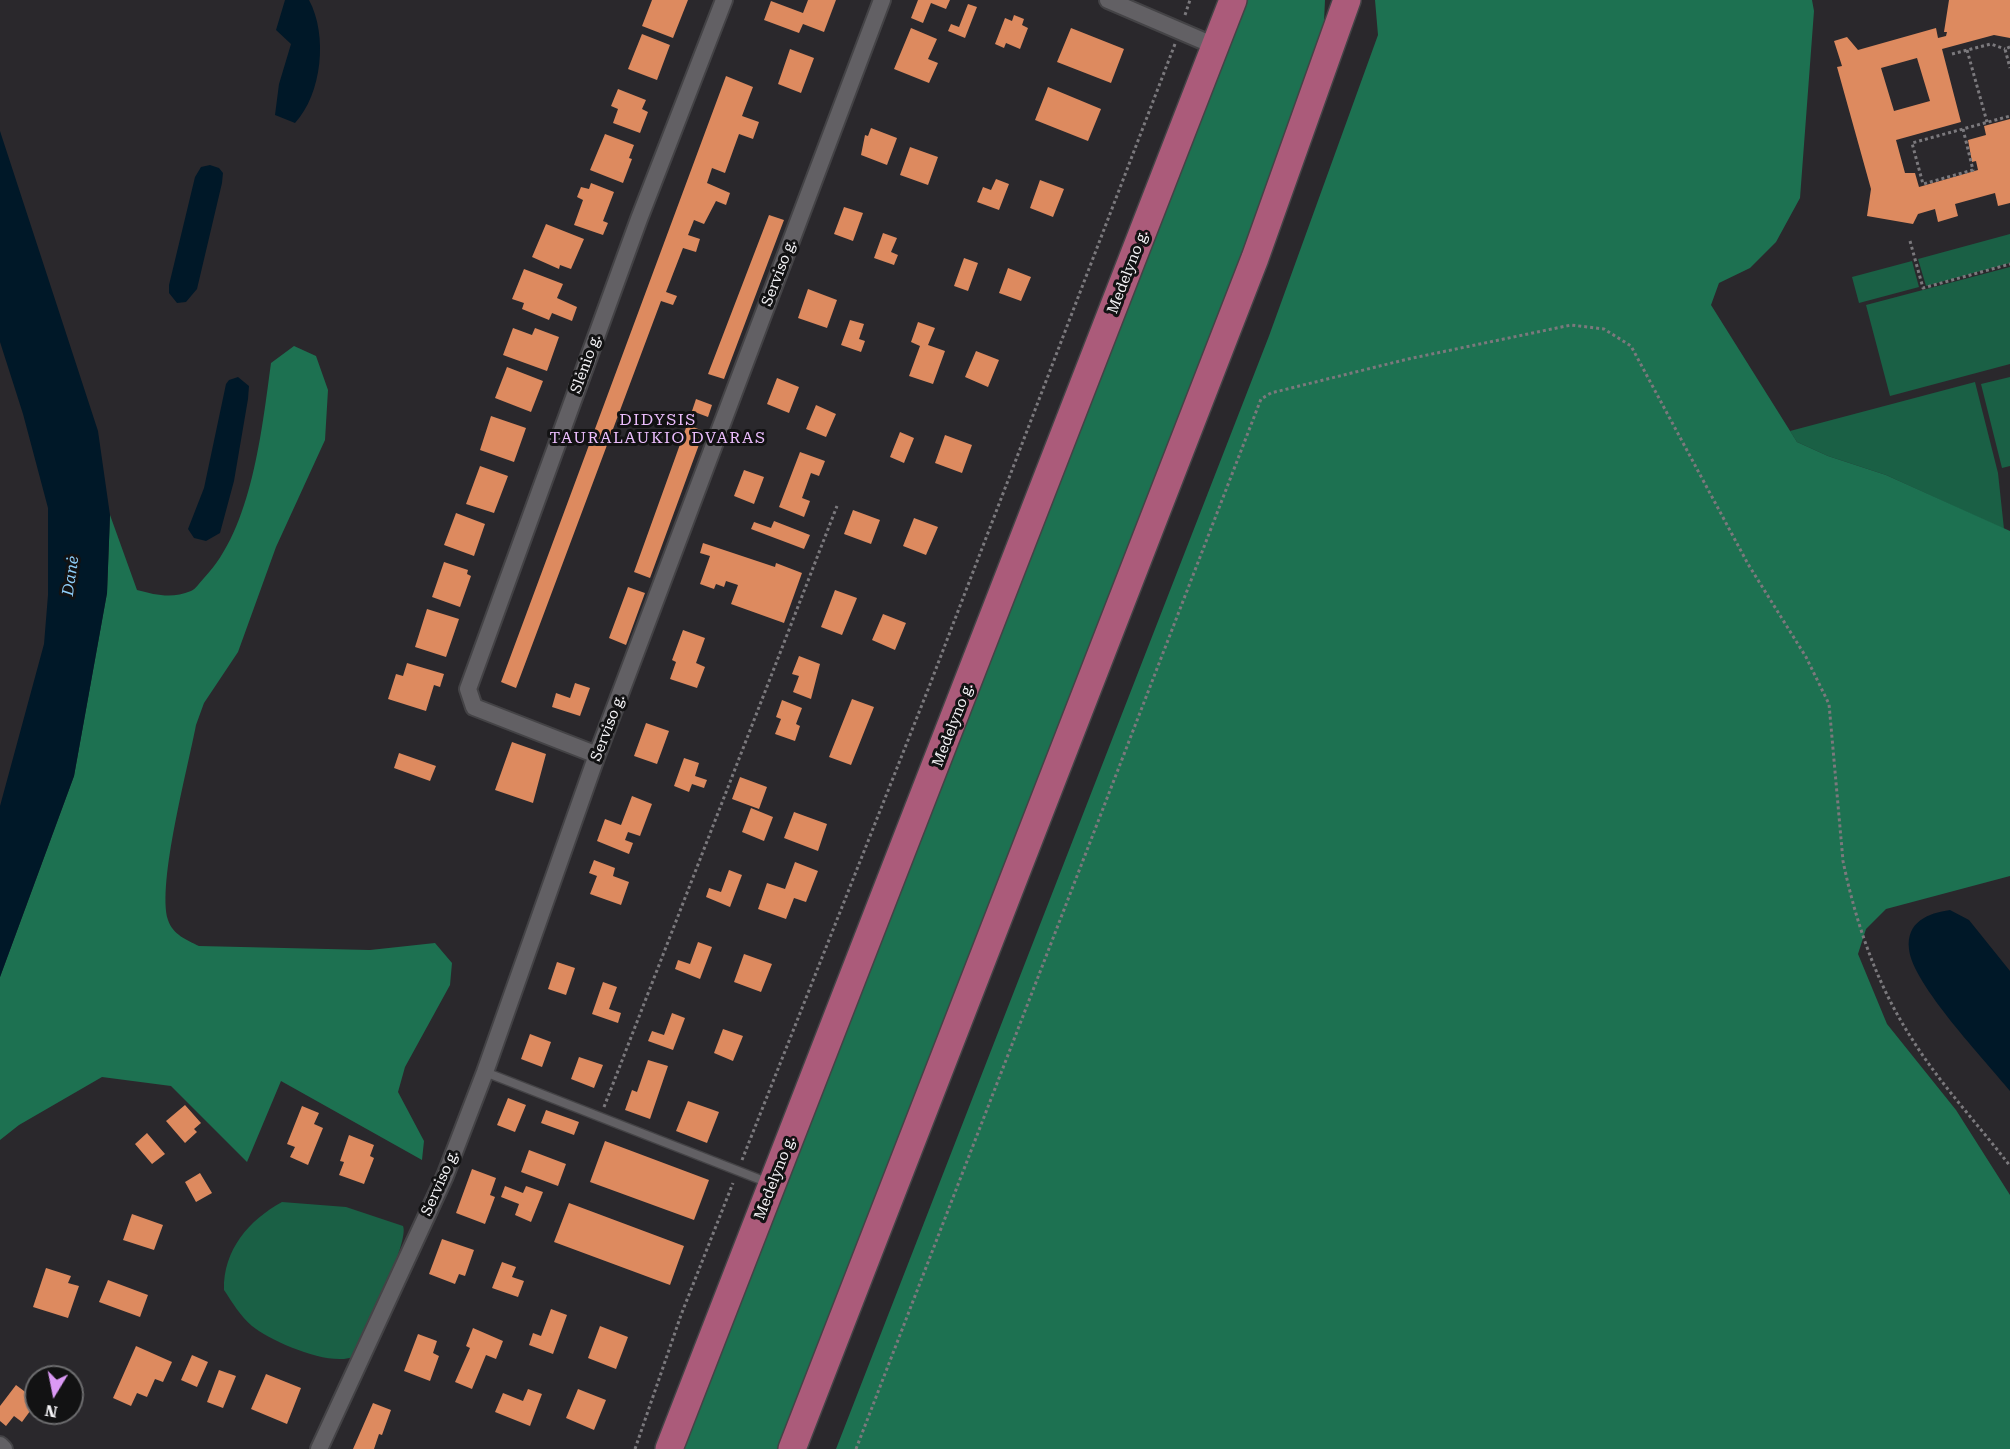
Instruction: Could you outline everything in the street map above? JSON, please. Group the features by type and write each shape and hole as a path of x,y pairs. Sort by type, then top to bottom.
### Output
{"main road":[{"name":"Medelyno g.","path":"669,1449 1233,0"},
{"path":"1332,0 1336,33"},
{"path":"792,1449 1255,258 1347,0"}],"street":[{"name":"Slėnio g.","path":"597,755 474,706 468,688 635,230 724,0"},
{"name":"Serviso g.","path":"319,1449 445,1176 597,755 882,0"},
{"path":"1108,0 1215,46"},
{"path":"0,1445 4,1449"}],"lane":[{"path":"484,1072 772,1185"}],"path":[{"path":"635,1449 681,1315 929,687 1179,32"},
{"path":"1952,54 1991,44 2005,49 2010,47"},
{"path":"2005,49 2010,68"},
{"path":"1967,50 1987,122"},
{"path":"1963,129 1973,170 1923,184 1912,143 2010,116"},
{"path":"1910,241 1923,288 2010,264"},
{"path":"856,1449 1261,399 1270,393 1408,359 1571,325 1604,329 1631,346 1748,564 1806,657 1829,704 1846,877 1868,953 1887,996 1912,1041 2010,1166"},
{"path":"600,1117 837,506"}],"green space":[{"path":"1246,0 1325,0 1324,22 1248,244 778,1449 682,1449"},
{"path":"1375,0 1812,0 1814,11 1800,198 1776,242 1750,268 1719,283 1711,305 1797,442 1828,456 1886,475 2010,531 2010,876 1886,909 1866,929 1858,954 1887,1024 1956,1110 2010,1195 2010,1449 836,1449 1269,336 1378,35"},
{"path":"2010,234 2010,263 1926,286 1918,259"},
{"path":"1912,261 1919,287 1859,303 1852,277"},
{"path":"2010,267 2010,364 1890,396 1866,305"},
{"path":"294,346 316,356 328,390 325,440 276,547 238,652 204,703 196,725 170,853 166,903 168,920 177,933 199,946 370,950 435,943 452,963 450,985 405,1067 398,1092 424,1141 422,1160 281,1081 247,1162 171,1086 102,1077 19,1125 0,1140 0,977 74,776 107,593 110,515 137,590 171,596 195,589 220,557 244,506 259,447 271,363"},
{"path":"2010,377 2010,466 2002,468 1981,384"},
{"path":"1975,382 1998,473 2004,529 1886,475 1828,456 1797,442 1790,431"},
{"path":"282,1202 346,1207 403,1226 400,1250 355,1356 332,1359 302,1352 273,1339 248,1322 224,1290 228,1262 240,1238 259,1218"}],"water":[{"path":"285,0 309,0 319,30 319,64 316,81 304,111 295,123 275,115 279,84 291,44 276,30"},
{"name":"Danė","path":"0,131 98,431 110,515 107,593 74,776 0,977 0,806 44,644 48,595 48,508 23,414 0,342"},
{"path":"210,165 219,168 223,173 222,183 197,289 186,302 177,303 169,293 169,285 195,177 201,167"},
{"path":"238,377 249,386 234,481 220,533 206,541 194,538 188,529 204,488 226,384 229,380"},
{"path":"1950,910 1969,920 2010,971 2010,1091 1952,1022 1913,964 1909,940 1915,926 1920,920"}],"building":[{"path":"652,0 688,0 673,38 642,26"},
{"path":"808,0 836,0 824,32 803,24 799,33 764,20 771,1 803,13"},
{"path":"918,0 950,0 946,9 931,3 923,23 911,18"},
{"path":"1949,0 2010,0 2010,38 1994,35 1942,49 1961,122 1896,140 1905,173 1915,173 1919,187 1978,170 1976,161 1972,162 1968,140 1986,135 1984,126 2010,119 2010,203 1998,206 1995,193 1955,204 1958,216 1938,222 1935,209 1918,214 1913,224 1867,216 1871,189 1837,67 1842,66 1834,41 1847,37 1858,50 1936,28 1938,38 1946,36 1947,32 1944,32","holes":["1917,58 1930,101 1894,111 1881,68"]},
{"path":"968,4 977,7 965,38 948,31 951,24 959,27"},
{"path":"1014,15 1024,19 1022,25 1028,28 1020,49 1006,43 1004,48 995,44 1005,18 1012,21"},
{"path":"911,28 937,39 928,59 938,63 929,83 894,69"},
{"path":"1071,28 1124,49 1111,83 1057,62"},
{"path":"642,34 670,45 657,80 628,69"},
{"path":"790,49 814,58 801,93 778,84"},
{"path":"726,76 753,87 742,116 759,122 753,139 739,134 725,173 712,168 707,183 730,193 726,205 716,201 704,224 694,220 688,235 700,239 696,252 683,248 666,292 677,296 673,305 661,301 516,688 501,682"},
{"path":"1048,87 1101,109 1088,141 1035,120"},
{"path":"618,89 646,100 642,109 648,112 640,133 613,123 618,109 611,106"},
{"path":"871,128 897,138 887,165 861,155 865,135 868,136"},
{"path":"605,134 634,145 629,158 632,159 623,183 590,170"},
{"path":"910,147 938,157 928,185 900,175"},
{"path":"996,179 1009,184 999,210 977,202 983,187 991,190"},
{"path":"1040,180 1064,189 1053,217 1030,208"},
{"path":"591,183 614,192 603,221 608,223 603,235 574,225 583,200 577,197 581,187 589,189"},
{"path":"844,207 863,213 853,241 834,234"},
{"path":"769,215 784,220 724,379 708,374"},
{"path":"546,224 584,239 571,269 560,265 559,269 532,257"},
{"path":"883,233 897,238 891,252 898,255 894,265 874,258"},
{"path":"964,258 978,263 968,291 954,286"},
{"path":"1008,268 1031,277 1021,301 999,293"},
{"path":"524,269 563,284 557,298 577,307 572,321 552,313 549,320 522,309 524,303 512,299"},
{"path":"808,289 837,300 827,328 798,318"},
{"path":"850,320 864,324 859,339 865,341 861,352 841,345"},
{"path":"918,322 935,328 928,345 945,351 933,384 909,376 920,346 911,342"},
{"path":"513,328 532,335 535,328 559,337 547,371 503,355"},
{"path":"976,351 999,360 988,387 965,377"},
{"path":"507,367 543,381 531,412 495,398"},
{"path":"777,378 799,387 789,413 767,404"},
{"path":"696,399 712,405 708,417 692,411"},
{"path":"816,405 836,414 826,437 806,429"},
{"path":"491,416 526,428 514,462 480,450"},
{"path":"687,425 704,431 650,578 634,572"},
{"path":"900,432 914,438 904,463 890,457"},
{"path":"945,435 972,445 962,473 935,463"},
{"path":"800,452 825,461 819,476 811,473 802,498 810,501 804,517 779,507"},
{"path":"480,466 508,476 494,513 466,504"},
{"path":"744,470 764,477 754,504 734,496"},
{"path":"853,510 880,520 871,544 844,534"},
{"path":"456,513 485,524 474,556 444,545"},
{"path":"914,518 938,527 926,555 903,546"},
{"path":"774,521 810,535 804,549 751,529 754,522 771,528"},
{"path":"703,543 775,567 776,563 802,573 784,623 731,604 738,585 726,581 724,587 716,584 714,589 700,584 710,556 700,553"},
{"path":"444,562 468,570 467,574 471,576 460,607 432,597"},
{"path":"628,587 645,593 626,645 609,638"},
{"path":"835,590 857,598 842,635 821,627"},
{"path":"427,609 459,619 446,657 415,647"},
{"path":"883,614 906,623 895,650 872,640"},
{"path":"683,630 705,638 696,663 705,667 697,688 670,679 676,662 672,660"},
{"path":"799,656 820,664 811,699 793,692 799,676 792,674"},
{"path":"407,663 444,674 440,687 434,685 426,711 388,699 396,674 403,676"},
{"path":"575,683 590,688 580,716 552,707 556,693 570,698"},
{"path":"852,699 874,707 851,765 829,757"},
{"path":"782,700 802,708 796,724 800,726 795,741 775,734 781,719 776,717"},
{"path":"646,723 669,731 657,764 634,756"},
{"path":"512,742 546,754 533,803 495,790"},
{"path":"399,753 436,766 430,781 394,768"},
{"path":"684,758 699,763 695,776 707,780 704,788 692,784 689,792 674,786"},
{"path":"740,777 767,787 759,809 732,799"},
{"path":"632,796 652,804 640,836 628,832 625,840 633,843 629,854 597,841 605,819 621,825"},
{"path":"751,808 773,817 764,841 742,832"},
{"path":"794,812 827,824 818,851 784,838"},
{"path":"594,860 615,868 613,876 629,882 621,905 590,894 597,876 589,873"},
{"path":"795,862 818,871 806,902 794,898 786,919 758,909 767,883 785,889"},
{"path":"729,870 742,875 730,907 706,897 709,888 721,892"},
{"path":"698,942 712,947 700,979 675,969 678,960 690,964"},
{"path":"744,954 772,964 761,992 734,982"},
{"path":"557,962 575,968 566,995 548,989"},
{"path":"603,982 617,987 609,1009 621,1013 618,1023 592,1014"},
{"path":"672,1013 685,1018 673,1050 648,1041 652,1031 664,1035"},
{"path":"723,1029 743,1036 733,1061 714,1053"},
{"path":"530,1034 551,1042 542,1067 521,1059"},
{"path":"579,1057 603,1065 594,1088 571,1079"},
{"path":"648,1060 668,1066 650,1119 625,1110 632,1090 637,1092"},
{"path":"508,1098 526,1105 515,1132 497,1125"},
{"path":"688,1101 719,1112 707,1143 676,1131"},
{"path":"185,1105 201,1123 194,1129 197,1132 185,1143 166,1121"},
{"path":"302,1106 319,1113 314,1124 323,1128 308,1165 290,1157 295,1147 287,1144"},
{"path":"546,1110 579,1122 574,1135 541,1123"},
{"path":"147,1133 165,1154 152,1164 135,1144"},
{"path":"349,1135 374,1145 370,1156 374,1158 364,1184 339,1175 344,1162 340,1161"},
{"path":"605,1141 709,1180 694,1220 590,1182"},
{"path":"529,1150 566,1164 558,1186 521,1172"},
{"path":"472,1169 496,1178 490,1195 495,1197 485,1224 456,1213"},
{"path":"200,1173 212,1193 196,1202 185,1182"},
{"path":"505,1186 523,1193 526,1186 543,1192 531,1222 515,1215 519,1204 501,1197"},
{"path":"569,1203 684,1246 670,1285 554,1242"},
{"path":"132,1214 163,1225 154,1250 123,1240"},
{"path":"442,1239 474,1250 465,1276 459,1274 455,1284 429,1274"},
{"path":"502,1262 516,1267 512,1277 524,1281 518,1297 492,1288"},
{"path":"46,1268 71,1276 68,1283 79,1286 68,1318 33,1307"},
{"path":"108,1280 148,1295 140,1317 99,1302"},
{"path":"551,1309 567,1315 553,1354 529,1345 533,1333 541,1336"},
{"path":"600,1326 628,1337 616,1369 588,1358"},
{"path":"473,1328 503,1341 496,1359 486,1355 472,1389 455,1382 470,1348 466,1346"},
{"path":"418,1334 437,1341 433,1353 439,1356 430,1381 404,1371"},
{"path":"136,1346 172,1362 163,1382 155,1379 147,1397 137,1393 131,1406 113,1398"},
{"path":"192,1355 208,1362 197,1387 181,1380"},
{"path":"219,1370 236,1376 223,1408 207,1402"},
{"path":"266,1374 301,1388 287,1424 251,1409"},
{"path":"16,1385 24,1391 24,1419 22,1422 14,1416 6,1426 0,1421 0,1406"},
{"path":"528,1389 542,1394 530,1426 495,1412 503,1393 523,1401"},
{"path":"578,1389 606,1400 594,1430 566,1418"},
{"path":"373,1403 391,1410 382,1435 379,1434 374,1449 353,1449"}],"district":[{"name":"DIDYSIS TAURALAUKIO DVARAS","path":"658,429"}]}
